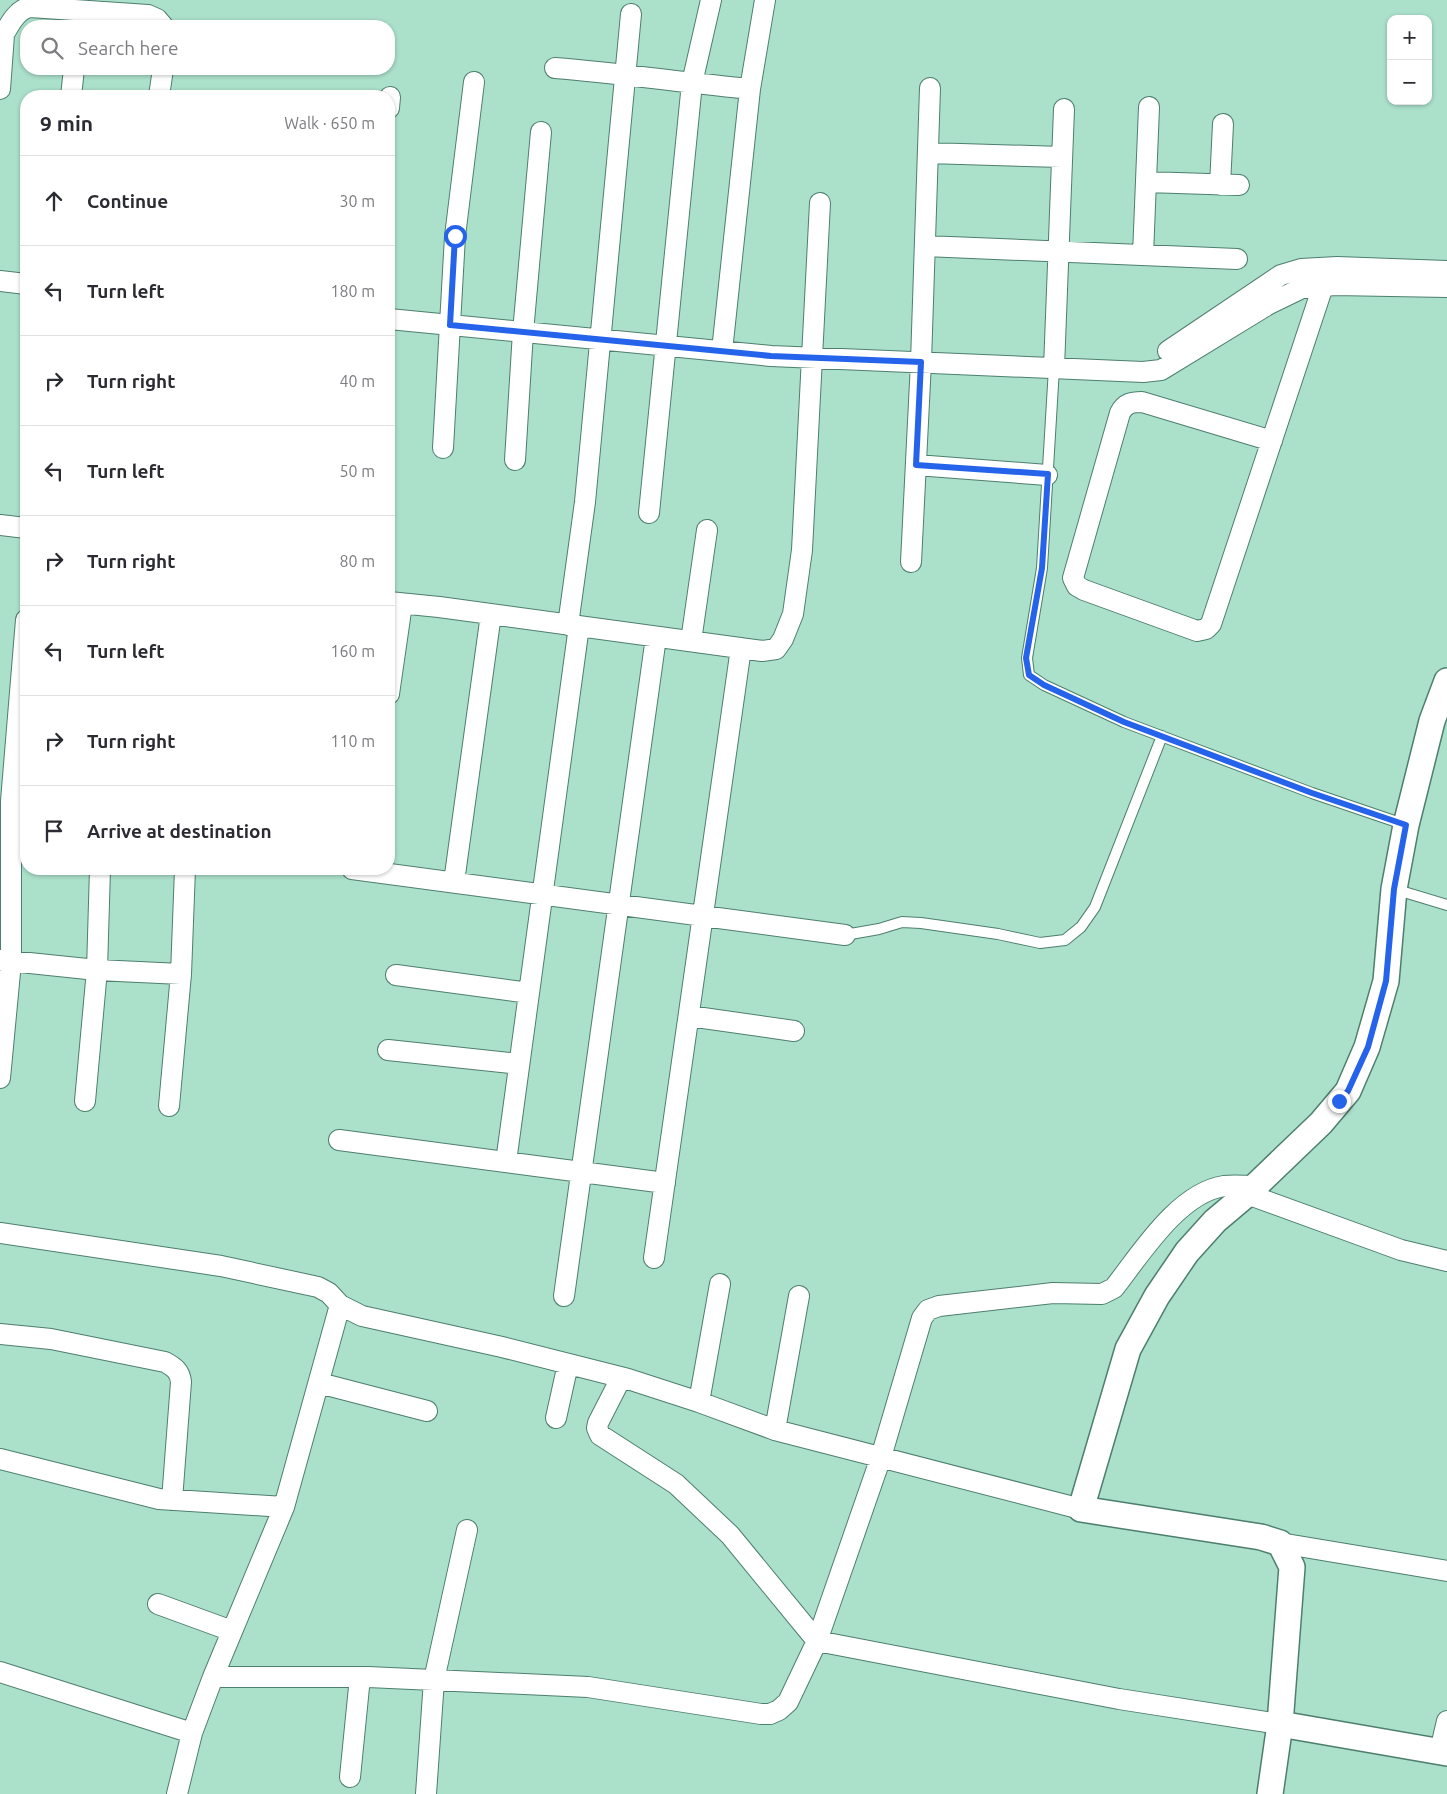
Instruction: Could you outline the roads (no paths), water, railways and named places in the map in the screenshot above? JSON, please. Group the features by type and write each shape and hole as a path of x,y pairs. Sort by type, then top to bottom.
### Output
{"street":[{"path":"649,513 692,84 711,0"},
{"path":"722,351 750,89 765,0"},
{"path":"0,89 2,38 23,9 30,7 78,18 148,15 157,20"},
{"path":"506,1162 542,894 574,625 631,14"},
{"path":"555,68 626,74 692,84 750,89"},
{"path":"72,90 74,75"},
{"path":"160,90 162,75"},
{"path":"443,448 455,236 474,82"},
{"path":"911,562 921,362 930,88"},
{"path":"1142,255 1149,107"},
{"path":"1054,368 1064,109"},
{"path":"1146,182 1230,185 1223,124"},
{"path":"515,460 523,332 540,132"},
{"path":"928,153 1062,157"},
{"path":"395,603 491,614 762,651 776,649 783,639 793,614 802,550 820,203"},
{"path":"925,246 1237,259"},
{"path":"1142,402 1147,371 1155,359 1281,275 1301,269 1337,267 1447,271"},
{"path":"0,281 20,283"},
{"path":"395,320 722,351 812,357 1147,371 1161,370 1269,304 1302,288 1323,286 1447,287"},
{"path":"1272,442 1142,402 1133,402 1124,406 1120,413 1073,578 1077,586 1197,630 1206,629 1211,624 1272,442 1323,286"},
{"path":"916,465 1048,474"},
{"path":"0,525 20,527"},
{"path":"692,641 707,530"},
{"path":"454,882 491,614"},
{"path":"564,1296 656,637"},
{"path":"654,1258 741,648"},
{"path":"1081,1509 1128,1349 1157,1296 1187,1252 1215,1221 1251,1190 1320,1123 1348,1091 1368,1047 1386,981 1394,889 1406,825 1432,721 1447,681"},
{"path":"0,1078 12,801 20,698"},
{"path":"395,874 845,935"},
{"path":"85,1101 97,970 100,875"},
{"path":"169,1106 181,974 185,875"},
{"path":"6,961 97,970 181,974"},
{"path":"396,975 529,993"},
{"path":"689,1016 794,1030"},
{"path":"388,1050 519,1064"},
{"path":"339,1140 665,1183"},
{"path":"213,1677 360,1677 588,1687 770,1714 779,1710 788,1702 817,1641 881,1456 922,1318 928,1310 939,1306 1053,1293 1102,1294 1109,1292 1114,1288 1149,1240 1170,1219 1199,1195 1225,1186 1251,1190 1401,1250 1447,1260"},
{"path":"0,1233 222,1266 318,1287 329,1293 340,1306 362,1316 473,1340 621,1378 700,1402 775,1430 1081,1509 1261,1537 1280,1543 1447,1570"},
{"path":"700,1402 720,1284"},
{"path":"775,1430 799,1296"},
{"path":"176,1794 192,1733 213,1677 284,1507 340,1306"},
{"path":"0,1334 51,1339 165,1362 174,1367 181,1374 181,1382 172,1500"},
{"path":"556,1418 568,1364"},
{"path":"621,1378 598,1423 597,1428 600,1434 676,1484 724,1528 817,1641 1119,1699 1444,1752 1447,1721"},
{"path":"319,1383 427,1410"},
{"path":"0,1459 159,1499 284,1507"},
{"path":"426,1794 434,1680 467,1530"},
{"path":"1270,1794 1280,1724 1292,1567 1280,1543"},
{"path":"158,1604 232,1631"},
{"path":"0,1672 192,1733"},
{"path":"350,1777 360,1677"}],"lane":[{"path":"1054,368 1042,568 1026,658 1029,675 1044,685 1115,718 1312,793 1406,825"},
{"path":"845,935 879,929 902,922 998,934 1040,943 1065,940 1081,927 1095,907 1162,736"},
{"path":"1394,889 1447,905"}]}
